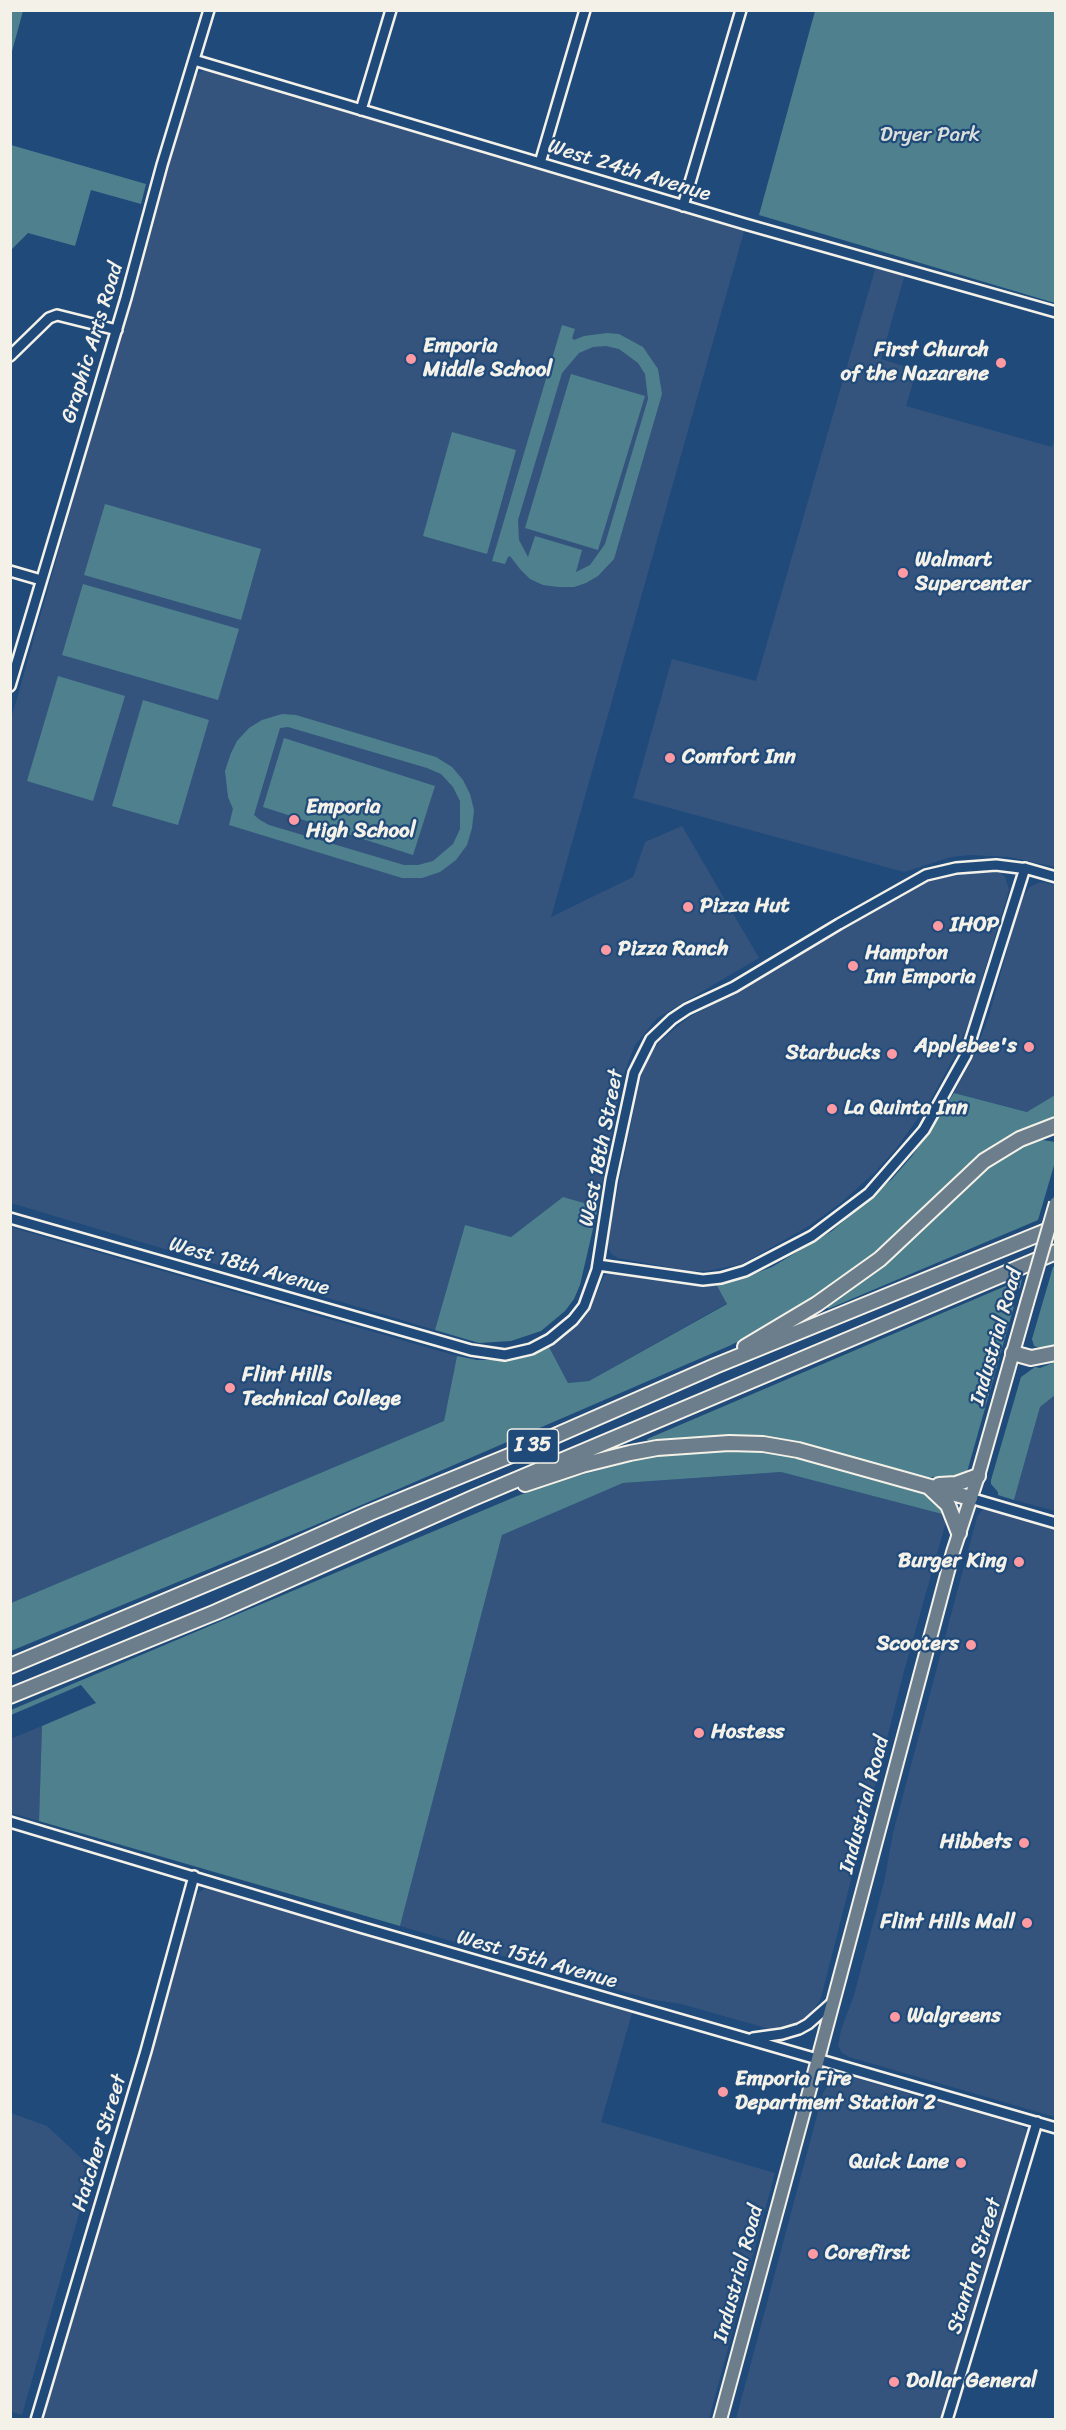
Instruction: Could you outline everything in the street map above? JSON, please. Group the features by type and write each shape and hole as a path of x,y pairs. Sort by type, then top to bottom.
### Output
{"highway":[{"path":"715,1366 818,1304 880,1259 984,1161 1020,1139 1056,1125"},
{"name":"I 35","path":"10,1666 715,1366 1056,1227"},
{"name":"I 35","path":"10,1696 216,1612 473,1498 1056,1252"},
{"path":"1013,1353 1030,1358 1056,1353"},
{"path":"473,1498 630,1453 711,1443 763,1444 798,1449 970,1498"},
{"path":"928,1486 956,1484 978,1476"},
{"path":"928,1486 948,1505 959,1533"}],"main road":[{"name":"Industrial Road","path":"720,2420 959,1533 978,1476 1056,1203"}],"street":[{"name":"Graphic Arts Road","path":"10,686 117,330 162,165 209,10"},
{"path":"361,110 391,10"},
{"path":"540,163 585,10"},
{"path":"683,206 741,10"},
{"name":"West 24th Avenue","path":"194,60 683,206 1056,312"},
{"path":"10,356 49,318 57,315 117,330"},
{"path":"10,571 41,580"},
{"name":"West 18th Street","path":"477,1351 505,1356 531,1349 550,1339 573,1320 584,1306 598,1265 611,1180 634,1073 651,1039 672,1019 687,1009 734,987 838,924 926,875 956,868 996,865 1025,868 1056,877"},
{"path":"598,1265 693,1279 721,1278 745,1271 812,1236 869,1193 924,1130 966,1055 1025,868"},
{"name":"West 18th Avenue","path":"10,1218 477,1351"},
{"path":"970,1498 1056,1523"},
{"name":"West 15th Avenue","path":"10,1822 360,1927 1056,2128"},
{"name":"Hatcher Street","path":"36,2420 146,2051 194,1876"},
{"path":"745,2039 782,2034 799,2029 833,2002"},
{"name":"Stanton Street","path":"947,2420 1036,2122"}],"shaded area":[{"path":"204,70 745,228 551,917 633,877 645,842 682,826 759,958 657,1018 635,1045 622,1079 598,1207 563,1197 511,1237 465,1225 435,1330 11,1203 10,723 192,80 195,75"},
{"path":"876,266 905,274 881,359 917,370 906,406 1052,447 1055,437 1055,867 1010,857 970,855 951,857 904,872 633,798 672,659 756,681"},
{"path":"975,872 1001,873 1005,877 1009,890 969,1022 955,1055 929,1103 895,1150 874,1173 842,1202 809,1226 742,1264 707,1271 688,1271 618,1258 611,1254 607,1242 639,1084 647,1060 660,1041 688,1018 920,884 936,878"},
{"path":"1040,882 1055,885 1055,1095 1028,1112 954,1093 975,1053 989,1016 1021,899 1030,887"},
{"name":"Flint Hills Technical College","path":"10,1227 457,1356 444,1421 11,1603"},
{"path":"616,1271 681,1284 716,1284 727,1303 589,1381 568,1383 549,1347 564,1337 583,1317 592,1304 604,1276"},
{"path":"1055,1395 1055,1511 1014,1500 1040,1407"},
{"path":"781,1472 946,1515 947,1518 903,1675 821,1998 810,2016 797,2026 773,2030 681,2004 649,1999 400,1926 502,1535 623,1483"},
{"name":"Flint Hills Mall","path":"989,1508 1055,1526 1055,2117 849,2057 842,2053 838,2046 884,1882 893,1833 977,1517 982,1510"},
{"path":"42,1726 39,1821 11,1813 10,1739"},
{"path":"206,1888 632,2013 601,2122 775,2173 709,2419 45,2420 44,2409 191,1907 198,1893"},
{"path":"841,2076 1020,2125 1026,2130 1025,2140 942,2419 736,2419 823,2093 831,2081"},
{"path":"11,2113 47,2126 92,2168 22,2415 10,2411"}],"green space":[{"path":"10,11 23,11 11,55"},
{"name":"Dryer Park","path":"815,11 1055,11 1055,303 759,215"},
{"path":"11,145 146,184 141,204 91,190 75,246 28,233 11,250"},
{"path":"562,325 575,329 572,338 574,340 584,336 619,334 643,347 658,369 662,394 614,559 598,576 574,587 543,585 530,579 510,556 505,564 492,561","holes":["606,346 619,349 638,363 645,374 648,399 605,544 590,565 576,572 582,550 535,536 528,557 519,540 518,520 562,373 579,353 593,347"]},
{"path":"571,374 645,396 598,550 525,528"},
{"path":"452,432 516,450 487,554 423,536"},
{"path":"105,504 261,549 241,620 84,575"},
{"path":"83,584 239,629 218,700 62,655"},
{"path":"58,676 125,696 93,801 27,781"},
{"path":"143,700 209,720 178,825 112,806"},
{"path":"282,714 296,715 436,757 452,767 463,780 470,794 474,810 467,845 456,860 440,872 422,878 402,878 229,825 233,809 228,797 225,771 237,741 249,728 262,720","holes":["288,727 441,774 453,787 460,801 460,829 453,844 433,861 418,865 404,865 269,825 254,815 280,728"]},
{"path":"284,738 435,786 413,855 263,807"},
{"path":"954,1093 1027,1112 1055,1095 1055,1119 1025,1129 996,1144 969,1164 915,1220 849,1276 781,1320 729,1346 306,1529 11,1651 11,1603 444,1421 457,1356 477,1360 506,1360 521,1358 549,1347 568,1383 589,1381 727,1304 716,1284 772,1267 832,1231 892,1179 912,1156"},
{"path":"1037,1139 1055,1142 1055,1162 1038,1220 828,1309 826,1305 911,1240 981,1170 1015,1147"},
{"path":"563,1197 598,1207 580,1285 565,1311 541,1331 511,1341 479,1343 435,1330 465,1225 511,1237"},
{"path":"1055,1266 1055,1349 1046,1350 1034,1346 1032,1339"},
{"path":"1022,1279 1020,1288 1006,1294 1004,1298 1014,1306 967,1472 962,1476 929,1477 800,1444 649,1443 647,1439"},
{"path":"1055,1362 1055,1395 1040,1407 1014,1500 998,1495 991,1480 1021,1377 1035,1367 1040,1368"},
{"path":"733,1450 800,1457 926,1491 936,1496 946,1515 781,1472 623,1483 502,1535 400,1926 39,1821 42,1726 96,1703 81,1685 11,1715 11,1710 517,1496 562,1480 652,1456 679,1452"}],"place":[{"name":"Emporia Middle School","path":"411,359"},
{"name":"First Church of the Nazarene","path":"1001,363"},
{"name":"Walmart Supercenter","path":"903,573"},
{"name":"Comfort Inn","path":"670,758"},
{"name":"Emporia High School","path":"294,820"},
{"name":"Pizza Hut","path":"688,907"},
{"name":"IHOP","path":"938,926"},
{"name":"Pizza Ranch","path":"606,950"},
{"name":"Hampton Inn Emporia","path":"853,966"},
{"name":"Applebee's","path":"1029,1047"},
{"name":"Starbucks","path":"892,1054"},
{"name":"La Quinta Inn","path":"832,1109"},
{"name":"Flint Hills Technical College","path":"230,1388"},
{"name":"Burger King","path":"1019,1562"},
{"name":"Scooters","path":"971,1645"},
{"name":"Hostess","path":"699,1733"},
{"name":"Hibbets","path":"1024,1843"},
{"name":"Flint Hills Mall","path":"1027,1923"},
{"name":"Walgreens","path":"895,2017"},
{"name":"Emporia Fire Department Station 2","path":"723,2092"},
{"name":"Quick Lane","path":"961,2163"},
{"name":"Corefirst","path":"813,2254"},
{"name":"Dollar General","path":"894,2382"}]}
